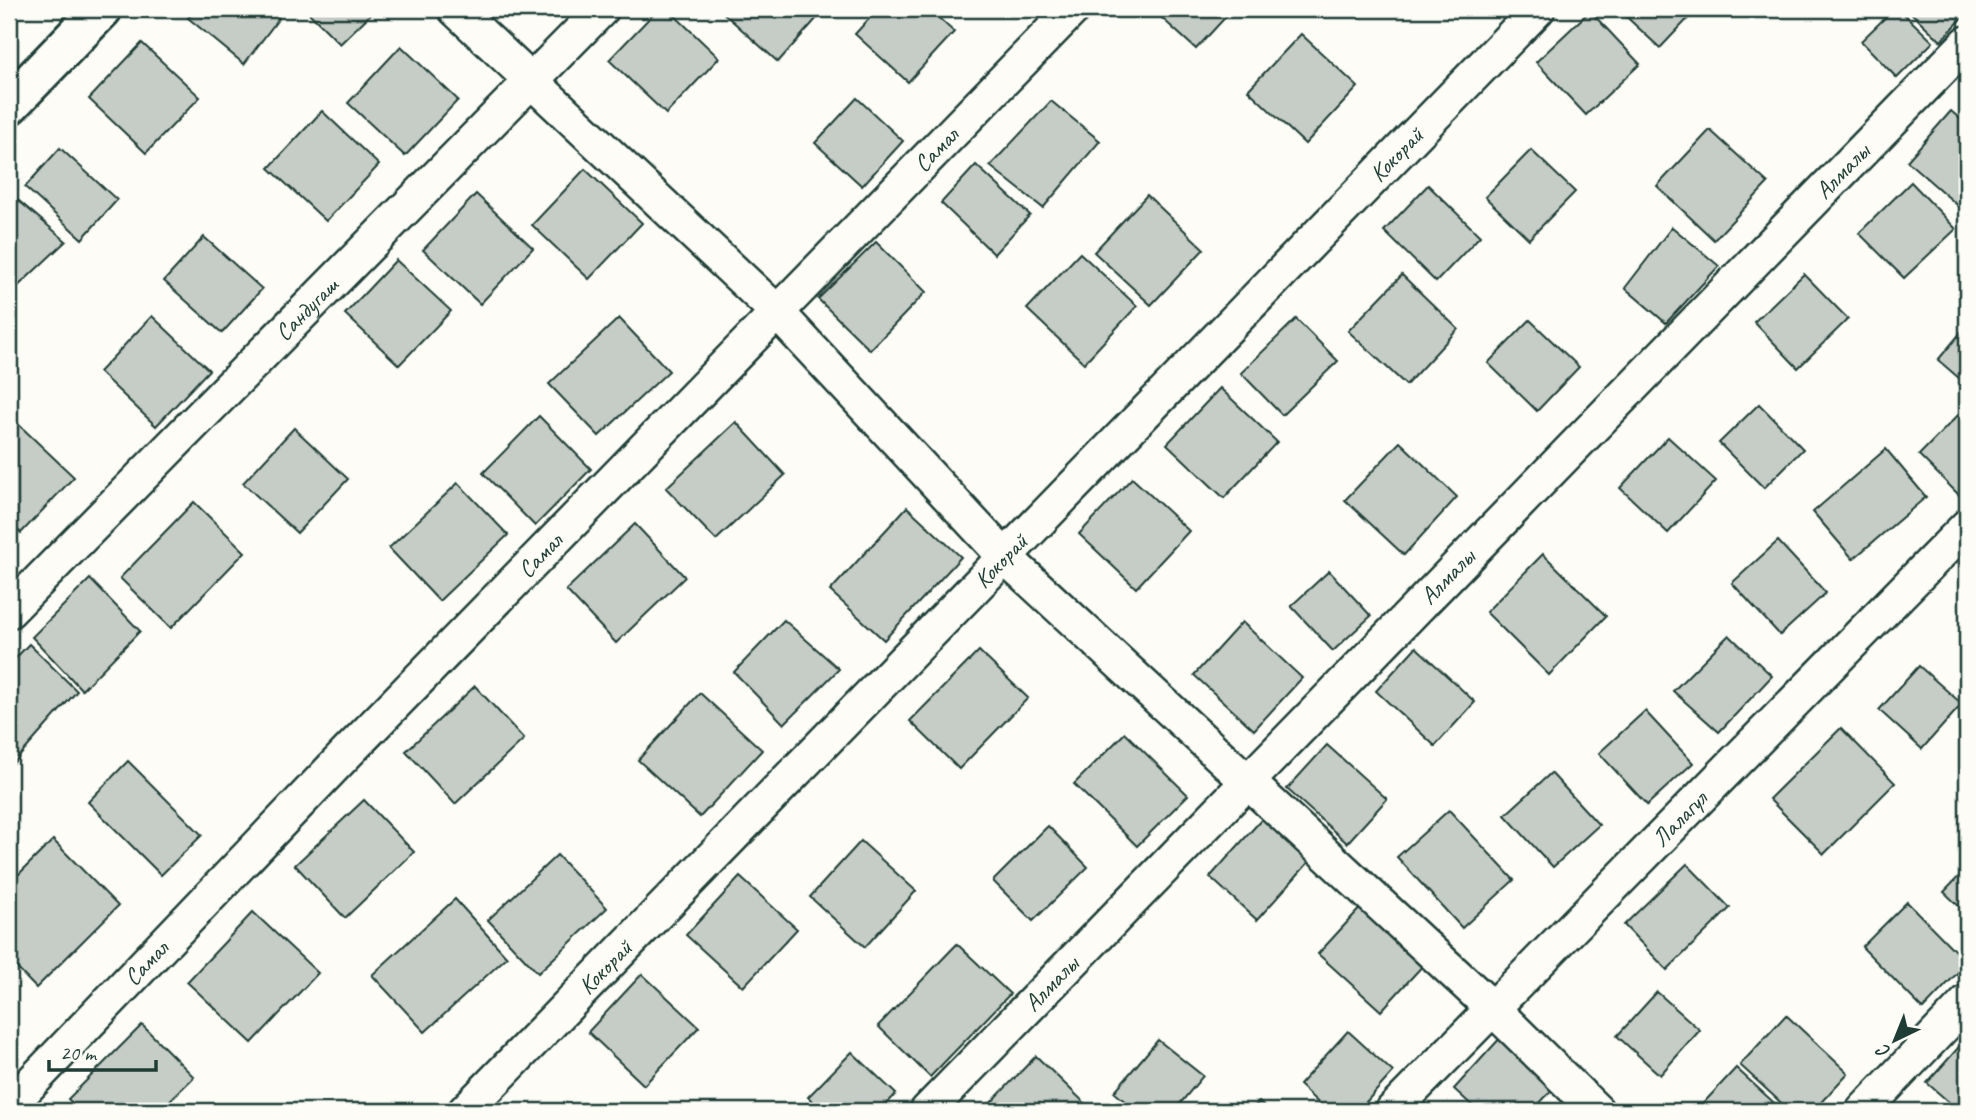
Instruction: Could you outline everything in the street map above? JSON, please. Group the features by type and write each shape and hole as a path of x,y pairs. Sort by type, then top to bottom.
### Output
{"street":[{"path":"9,105 102,9"},
{"path":"455,9 777,312 1004,556 1492,1008 1597,1111"},
{"name":"Сандугаш","path":"9,611 602,9"},
{"name":"Самал","path":"9,1106 355,745 1073,9"},
{"name":"Кокорай","path":"465,1111 1538,9"},
{"name":"Алмалы","path":"927,1111 1967,43"},
{"name":"Лалагул","path":"1392,1111 1967,526"},
{"path":"1863,1111 1967,1002"}],"building":[{"path":"197,9 270,9 279,18 244,64 188,18"},
{"path":"305,9 376,9 340,44"},
{"path":"658,9 668,9 719,58 666,114 609,60"},
{"path":"719,9 807,9 817,18 778,62"},
{"path":"878,9 929,9 954,32 908,82 855,34"},
{"path":"1152,9 1233,9 1196,49"},
{"path":"1618,9 1697,9 1660,48"},
{"path":"1894,9 1899,9 1933,42 1897,78 1861,41"},
{"path":"1907,9 1967,9 1967,13 1941,41"},
{"path":"1590,11 1640,64 1586,115 1536,62"},
{"path":"1301,34 1358,87 1305,144 1248,90"},
{"path":"142,43 200,97 146,153 89,99"},
{"path":"401,46 458,100 405,156 348,103"},
{"path":"857,98 903,141 862,186 815,143"},
{"path":"1051,101 1100,141 1043,208 990,166"},
{"path":"322,111 379,165 326,221 269,168"},
{"path":"1951,111 1967,125 1967,205 1963,210 1907,161"},
{"path":"1710,130 1768,183 1714,240 1657,186"},
{"path":"60,148 117,200 82,239 25,187"},
{"path":"1531,150 1575,192 1529,239 1485,197"},
{"path":"976,165 1030,215 994,254 941,203"},
{"path":"585,169 642,223 589,279 532,225"},
{"path":"1911,182 1956,229 1904,278 1859,233"},
{"path":"1428,185 1480,236 1436,282 1384,231"},
{"path":"476,194 533,248 480,304 423,250"},
{"path":"12,195 66,241 15,289 9,283 9,198"},
{"path":"1147,195 1204,249 1151,305 1094,252"},
{"path":"1672,227 1719,266 1666,323 1625,288"},
{"path":"204,237 262,289 222,333 164,281"},
{"path":"876,242 926,292 870,350 818,299"},
{"path":"1080,253 1137,306 1084,363 1027,309"},
{"path":"396,260 451,311 399,365 345,314"},
{"path":"1804,274 1848,319 1798,368 1754,322"},
{"path":"1402,275 1458,329 1406,385 1348,331"},
{"path":"152,316 209,370 156,426 99,372"},
{"path":"619,318 669,371 599,436 549,384"},
{"path":"1296,319 1338,361 1282,415 1241,373"},
{"path":"1530,320 1579,367 1537,411 1488,363"},
{"path":"1967,325 1967,385 1938,360"},
{"path":"1220,388 1277,442 1224,498 1167,444"},
{"path":"1759,404 1803,449 1764,488 1719,443"},
{"path":"1967,406 1967,499 1965,501 1919,455"},
{"path":"539,416 591,469 535,526 483,473"},
{"path":"736,422 785,475 716,540 666,488"},
{"path":"17,423 74,477 21,533 9,522 9,432"},
{"path":"294,428 348,479 297,533 243,483"},
{"path":"1668,437 1716,481 1668,533 1620,488"},
{"path":"1400,442 1457,497 1404,555 1345,500"},
{"path":"1886,449 1926,497 1853,559 1813,512"},
{"path":"1132,478 1189,531 1136,588 1079,534"},
{"path":"458,483 508,535 439,601 389,548"},
{"path":"194,502 245,552 171,628 120,578"},
{"path":"907,507 961,557 884,640 830,591"},
{"path":"635,524 685,577 616,643 566,590"},
{"path":"1778,541 1826,593 1780,635 1732,583"},
{"path":"1543,554 1606,616 1549,675 1486,612"},
{"path":"1329,571 1371,616 1333,651 1291,606"},
{"path":"90,579 140,631 82,690 32,637"},
{"path":"784,620 839,669 784,724 734,672"},
{"path":"1242,622 1302,678 1254,730 1194,675"},
{"path":"1729,635 1772,676 1719,732 1673,691"},
{"path":"29,644 77,691 9,768 9,665"},
{"path":"1416,647 1475,702 1435,746 1376,691"},
{"path":"979,651 1028,698 959,769 910,721"},
{"path":"1919,666 1962,704 1922,749 1879,710"},
{"path":"475,686 524,739 455,804 406,751"},
{"path":"700,693 762,750 700,817 638,760"},
{"path":"1645,711 1693,763 1647,805 1599,753"},
{"path":"1841,728 1895,783 1824,854 1769,799"},
{"path":"1125,733 1188,795 1137,846 1074,784"},
{"path":"1327,745 1387,799 1347,843 1287,789"},
{"path":"128,761 202,835 161,875 88,802"},
{"path":"1551,773 1599,825 1553,867 1505,815"},
{"path":"364,800 414,852 345,918 295,865"},
{"path":"1449,810 1514,880 1462,928 1397,857"},
{"path":"1262,819 1309,862 1257,920 1210,877"},
{"path":"1048,826 1088,867 1033,921 993,881"},
{"path":"53,840 118,906 36,988 9,960 9,884"},
{"path":"861,841 916,891 865,947 810,897"},
{"path":"557,855 607,908 538,973 488,920"},
{"path":"1687,864 1730,908 1667,970 1624,925"},
{"path":"1967,868 1967,914 1944,892"},
{"path":"740,877 797,929 743,987 686,935"},
{"path":"455,899 507,957 425,1032 372,975"},
{"path":"1907,902 1967,963 1923,1009 1862,947"},
{"path":"1363,905 1426,962 1381,1011 1318,954"},
{"path":"253,912 318,973 252,1043 187,982"},
{"path":"957,944 1010,994 930,1077 878,1026"},
{"path":"642,974 699,1027 644,1085 588,1032"},
{"path":"1657,992 1700,1030 1660,1075 1617,1036"},
{"path":"1786,1015 1848,1073 1813,1111 1790,1111 1740,1065"},
{"path":"142,1025 194,1077 159,1111 80,1111 68,1099"},
{"path":"1348,1031 1393,1072 1358,1111 1327,1111 1299,1085"},
{"path":"1502,1036 1556,1086 1532,1111 1478,1111 1454,1089"},
{"path":"1967,1038 1967,1111 1959,1111 1927,1083"},
{"path":"1158,1040 1203,1076 1174,1111 1136,1111 1114,1092"},
{"path":"852,1052 896,1094 880,1111 822,1111 808,1097"},
{"path":"1036,1056 1093,1111 983,1111"},
{"path":"1736,1068 1783,1111 1696,1111"},
{"path":"1259,1102 1269,1111 1249,1111"}]}
